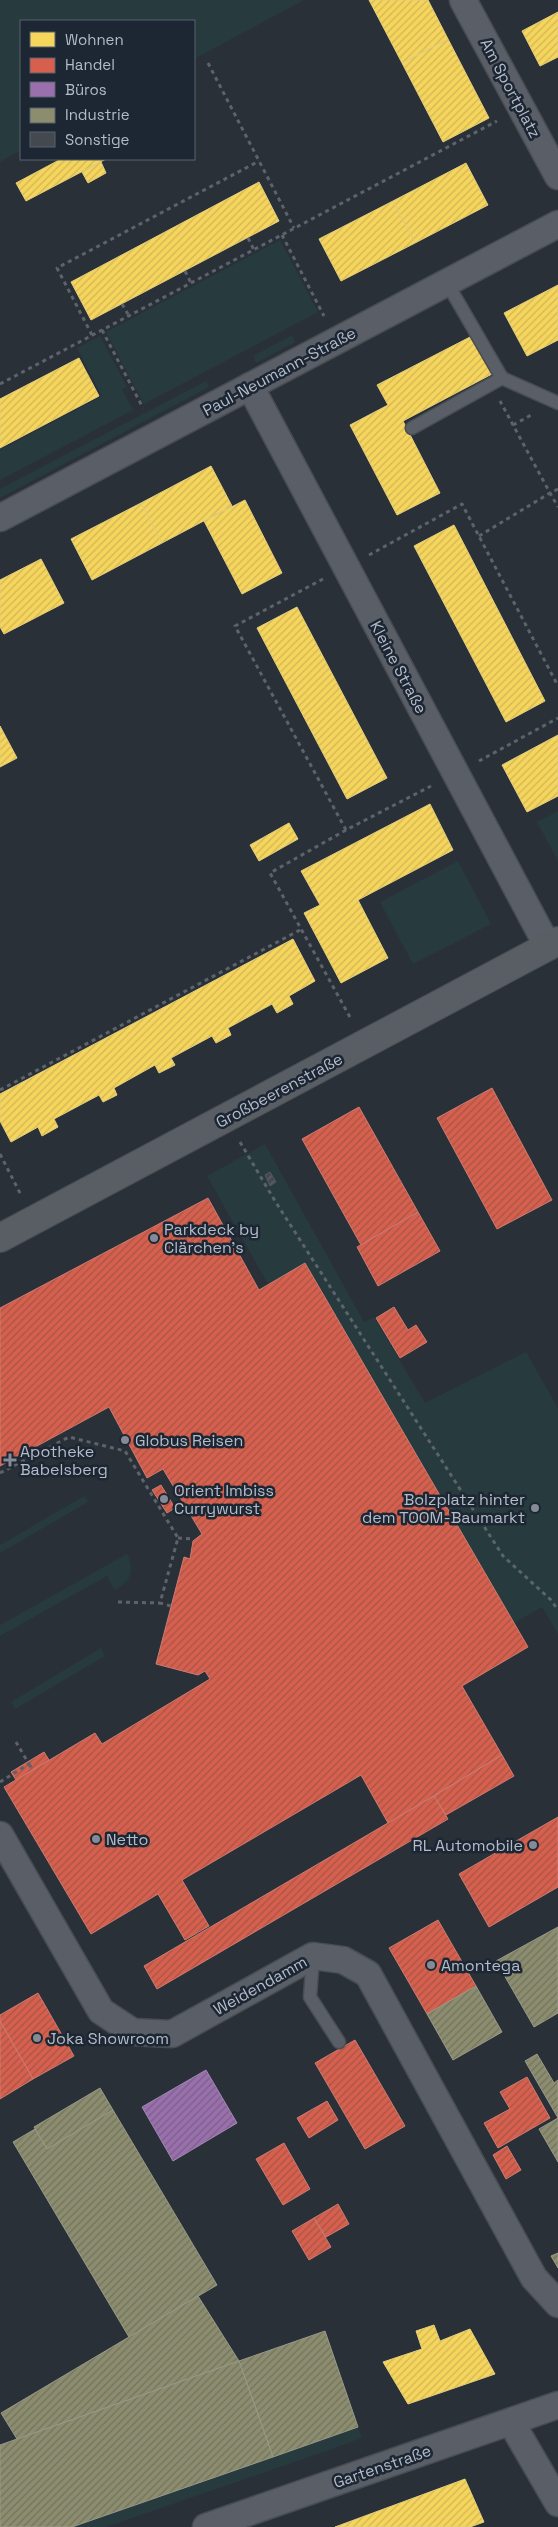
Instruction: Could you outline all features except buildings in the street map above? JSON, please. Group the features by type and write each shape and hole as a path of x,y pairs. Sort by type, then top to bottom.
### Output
{"street":[{"name":"Am Sportplatz","path":"463,0 558,176"},
{"name":"Paul-Neumann-Straße","path":"0,518 558,224"},
{"name":"Kleine Straße","path":"250,386 455,773 553,944"},
{"name":"Großbeerenstraße","path":"0,1238 553,944"},
{"name":"Weidendamm","path":"0,1835 101,2011 133,2032 172,2034 313,1956 342,1960 368,1974 534,2278 558,2304"},
{"name":"Gartenstraße","path":"206,2527 558,2405"},
{"path":"511,2422 558,2503"}],"lane":[{"path":"448,282 497,382 558,403"},
{"path":"412,428 497,382"},
{"path":"313,1956 310,1997 339,2042"}],"path":[{"path":"208,64 294,228"},
{"path":"0,384 522,108"},
{"path":"92,335 57,268 259,161"},
{"path":"282,235 338,341"},
{"path":"248,238 254,250"},
{"path":"185,271 192,283"},
{"path":"122,304 129,316"},
{"path":"102,330 143,408"},
{"path":"497,382 558,507"},
{"path":"479,536 558,489"},
{"path":"346,830 235,626 462,504 558,686"},
{"path":"366,1044 300,930 270,873 346,830 558,718"},
{"path":"0,1090 300,930"},
{"path":"226,1118 275,1201 503,1556 551,1600 558,1610"},
{"path":"0,1154 34,1220"},
{"path":"0,1473 69,1437 125,1451 178,1538 160,1603"},
{"path":"178,1538 194,1539"},
{"path":"118,1602 160,1603 171,1606"},
{"path":"16,1742 33,1770"},
{"path":"0,1782 29,1764"}],"green space":[{"path":"0,0 304,0 195,58 195,20 20,20 20,151 0,162"},
{"path":"280,240 318,312 144,404 106,332"},
{"path":"292,335 295,342 256,363 253,356"},
{"path":"100,336 127,387 122,389 133,410 0,480 0,450 102,396 77,348"},
{"path":"206,381 209,387 0,498 0,489"},
{"path":"558,811 558,861 537,822"},
{"path":"458,861 491,924 413,964 380,902"},
{"path":"265,1144 364,1322 374,1317 425,1403 526,1352 558,1408 558,1634 542,1607 514,1623 305,1263 268,1284 207,1176"},
{"path":"84,1496 88,1502 0,1553 0,1545"},
{"path":"127,1554 131,1566 130,1575 120,1587 115,1590 107,1576 0,1636 0,1625"},
{"path":"101,1648 105,1656 15,1709 11,1702"},
{"path":"358,2427 362,2438 329,2450 106,2527 73,2527"}],"place":[{"name":"Parkdeck by Clärchen's","path":"154,1238"},
{"name":"Globus Reisen","path":"125,1440"},
{"name":"Apotheke Babelsberg","path":"10,1460"},
{"name":"Orient Imbiss Currywurst","path":"164,1499"},
{"name":"Bolzplatz hinter dem TOOM-Baumarkt","path":"535,1508"},
{"name":"Netto","path":"96,1839"},
{"name":"RL Automobile","path":"533,1845"},
{"name":"Amontega","path":"431,1965"},
{"name":"Joka Showroom","path":"37,2038"}]}
